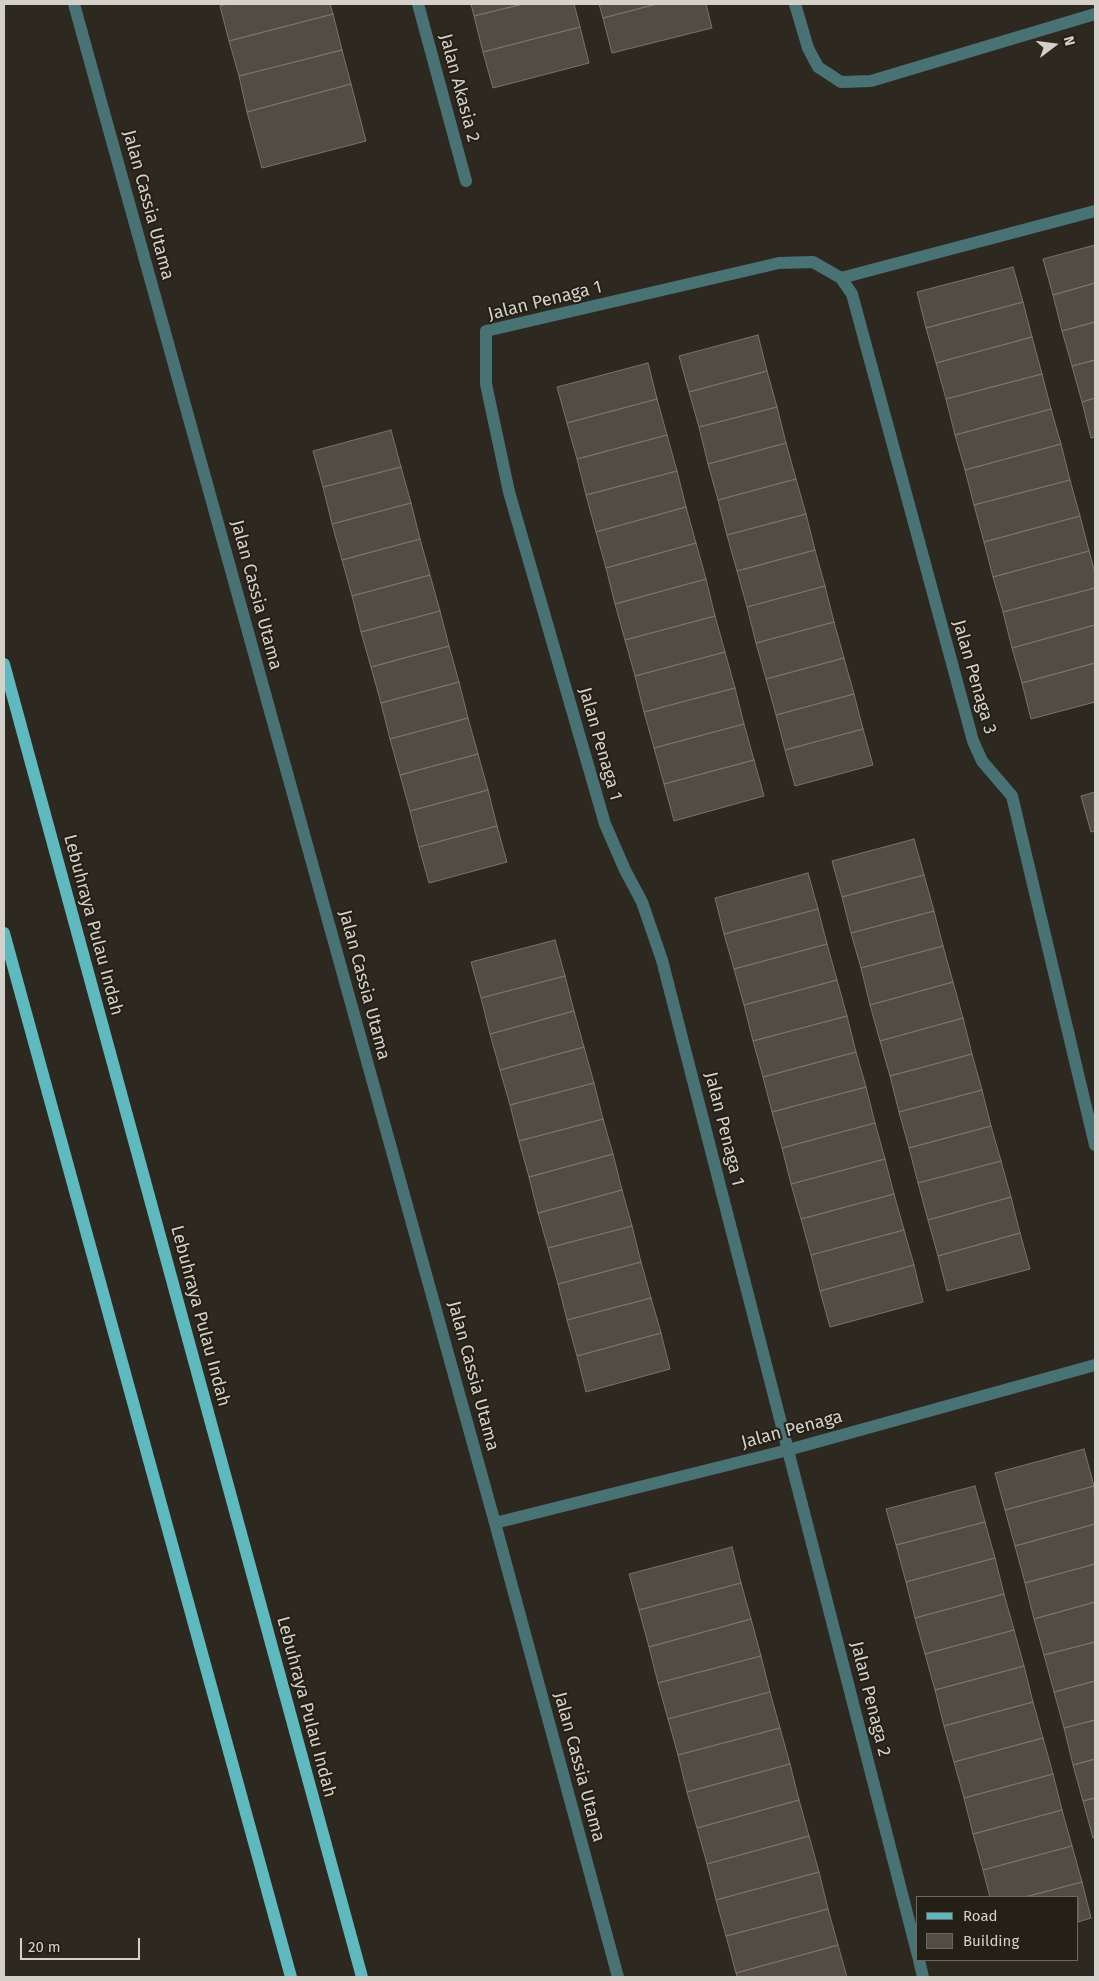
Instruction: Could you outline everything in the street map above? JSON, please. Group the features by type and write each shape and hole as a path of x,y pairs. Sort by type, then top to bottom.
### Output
{"main road":[{"name":"Lebuhraya Pulau Indah","path":"4,664 362,1977"},
{"path":"4,933 291,1977"}],"street":[{"name":"Jalan Cassia Utama","path":"74,4 495,1523 618,1977"},
{"name":"Jalan Akasia 2","path":"418,4 466,181"},
{"path":"795,4 808,48 818,67 841,82 871,81 1095,14"},
{"path":"841,278 1095,211"},
{"name":"Jalan Penaga 1","path":"788,1450 662,960 642,902 625,870 605,824 508,492 486,384 486,331 779,262 813,262 841,278"},
{"name":"Jalan Penaga 3","path":"841,278 852,294 973,741 982,762 1012,796 1095,1145"},
{"name":"Jalan Penaga","path":"495,1523 788,1450 1095,1365"},
{"name":"Jalan Penaga 2","path":"788,1450 916,1950"},
{"name":"Jalan Penaga 2","path":"919,1961 923,1977"}],"building":[{"path":"228,4 330,4 333,14 229,41 220,6"},
{"path":"471,4 523,4 474,16"},
{"path":"523,4 574,4 580,27 483,52 474,16"},
{"path":"599,4 657,4 603,18"},
{"path":"657,4 706,4 712,28 612,53 603,18"},
{"path":"333,14 342,50 239,76 229,41"},
{"path":"580,27 589,63 493,88 483,52"},
{"path":"342,50 351,84 247,112 239,76"},
{"path":"351,84 366,141 262,168 247,112"},
{"path":"1095,245 1095,283 1053,295 1043,259"},
{"path":"1013,267 1023,302 926,328 917,292"},
{"path":"1095,283 1095,322 1062,331 1053,295"},
{"path":"1023,302 1032,337 936,363 926,328"},
{"path":"1095,322 1095,360 1072,366 1062,331"},
{"path":"758,335 767,371 689,392 679,356"},
{"path":"1032,337 1042,374 946,399 936,363"},
{"path":"1095,360 1095,398 1082,402 1072,366"},
{"path":"648,363 657,399 567,423 557,387"},
{"path":"767,371 777,407 699,427 689,392"},
{"path":"1042,374 1051,409 955,435 946,399"},
{"path":"1095,398 1095,437 1091,438 1082,402"},
{"path":"657,399 667,435 577,459 567,423"},
{"path":"777,407 786,443 708,464 699,427"},
{"path":"1051,409 1061,444 965,470 955,435"},
{"path":"391,430 401,467 323,487 313,451"},
{"path":"667,435 677,471 586,495 577,459"},
{"path":"786,443 796,479 718,500 708,464"},
{"path":"1061,444 1070,480 974,505 965,470"},
{"path":"401,467 411,503 332,524 323,487"},
{"path":"677,471 686,507 596,532 586,495"},
{"path":"796,479 806,514 727,535 718,500"},
{"path":"1070,480 1080,516 984,542 974,505"},
{"path":"411,503 420,539 342,560 332,524"},
{"path":"686,507 696,543 606,568 596,532"},
{"path":"806,514 815,550 737,571 727,535"},
{"path":"1080,516 1089,551 993,577 984,542"},
{"path":"420,539 430,575 352,596 342,560"},
{"path":"696,543 706,579 615,604 606,568"},
{"path":"815,550 825,586 747,607 737,571"},
{"path":"1089,551 1095,573 1095,588 1003,612 993,577"},
{"path":"430,575 440,611 361,632 352,596"},
{"path":"706,579 715,616 625,640 615,604"},
{"path":"825,586 834,622 756,643 747,607"},
{"path":"1095,588 1095,625 1012,648 1003,612"},
{"path":"440,611 449,646 371,667 361,632"},
{"path":"715,616 725,652 635,676 625,640"},
{"path":"834,622 844,658 766,679 756,643"},
{"path":"1095,625 1095,663 1022,683 1012,648"},
{"path":"449,646 459,682 381,703 371,667"},
{"path":"725,652 735,688 644,712 635,676"},
{"path":"844,658 854,694 776,715 766,679"},
{"path":"1095,663 1095,702 1031,719 1022,683"},
{"path":"459,682 468,718 390,739 381,703"},
{"path":"735,688 744,724 654,748 644,712"},
{"path":"854,694 863,729 785,750 776,715"},
{"path":"468,718 478,754 400,775 390,739"},
{"path":"744,724 754,760 664,784 654,748"},
{"path":"863,729 873,765 795,786 785,750"},
{"path":"478,754 488,790 410,811 400,775"},
{"path":"754,760 764,796 674,821 664,784"},
{"path":"488,790 497,826 419,847 410,811"},
{"path":"1095,792 1095,831 1091,832 1081,796"},
{"path":"497,826 507,862 429,883 419,847"},
{"path":"914,839 924,875 842,897 832,861"},
{"path":"808,873 818,909 724,934 715,898"},
{"path":"924,875 934,911 851,933 842,897"},
{"path":"818,909 827,944 734,969 724,934"},
{"path":"934,911 943,946 861,968 851,933"},
{"path":"555,940 565,976 481,998 471,962"},
{"path":"827,944 837,980 744,1005 734,969"},
{"path":"943,946 953,982 870,1005 861,968"},
{"path":"565,976 574,1011 490,1034 481,998"},
{"path":"837,980 847,1016 753,1041 744,1005"},
{"path":"953,982 963,1018 880,1041 870,1005"},
{"path":"574,1011 584,1047 500,1070 490,1034"},
{"path":"847,1016 856,1052 763,1077 753,1041"},
{"path":"963,1018 972,1054 890,1076 880,1041"},
{"path":"584,1047 594,1083 510,1105 500,1070"},
{"path":"856,1052 866,1087 772,1112 763,1077"},
{"path":"972,1054 982,1090 899,1112 890,1076"},
{"path":"594,1083 603,1119 519,1141 510,1105"},
{"path":"866,1087 875,1123 782,1148 772,1112"},
{"path":"982,1090 991,1126 909,1148 899,1112"},
{"path":"603,1119 613,1154 529,1177 519,1141"},
{"path":"875,1123 885,1159 791,1184 782,1148"},
{"path":"991,1126 1001,1161 918,1183 909,1148"},
{"path":"613,1154 622,1190 538,1213 529,1177"},
{"path":"885,1159 894,1194 801,1219 791,1184"},
{"path":"1001,1161 1011,1197 928,1220 918,1183"},
{"path":"622,1190 632,1226 548,1248 538,1213"},
{"path":"894,1194 904,1230 811,1255 801,1219"},
{"path":"1011,1197 1020,1233 938,1256 928,1220"},
{"path":"632,1226 641,1262 558,1284 548,1248"},
{"path":"904,1230 914,1265 820,1291 811,1255"},
{"path":"1020,1233 1030,1269 947,1291 938,1256"},
{"path":"641,1262 651,1298 567,1320 558,1284"},
{"path":"914,1265 923,1302 830,1327 820,1291"},
{"path":"651,1298 661,1333 577,1356 567,1320"},
{"path":"661,1333 670,1369 586,1392 577,1356"},
{"path":"1084,1449 1094,1486 1005,1510 995,1473"},
{"path":"975,1486 985,1522 896,1545 886,1509"},
{"path":"1094,1486 1095,1524 1015,1546 1005,1510"},
{"path":"985,1522 995,1558 906,1582 896,1545"},
{"path":"1095,1524 1095,1564 1025,1583 1015,1546"},
{"path":"732,1547 741,1583 639,1610 629,1574"},
{"path":"995,1558 1004,1594 915,1618 906,1582"},
{"path":"1095,1564 1095,1602 1034,1619 1025,1583"},
{"path":"741,1583 751,1619 649,1647 639,1610"},
{"path":"1004,1594 1014,1630 925,1654 915,1618"},
{"path":"1095,1602 1095,1642 1044,1655 1034,1619"},
{"path":"751,1619 761,1656 658,1683 649,1647"},
{"path":"1014,1630 1024,1666 935,1690 925,1654"},
{"path":"1095,1642 1095,1681 1054,1692 1044,1655"},
{"path":"761,1656 770,1692 668,1719 658,1683"},
{"path":"1024,1666 1033,1702 944,1726 935,1690"},
{"path":"1095,1681 1095,1720 1064,1728 1054,1692"},
{"path":"770,1692 780,1728 678,1755 668,1719"},
{"path":"1033,1702 1043,1738 954,1762 944,1726"},
{"path":"1095,1720 1095,1759 1073,1765 1064,1728"},
{"path":"780,1728 790,1764 687,1792 678,1755"},
{"path":"1043,1738 1053,1774 964,1798 954,1762"},
{"path":"1095,1759 1095,1798 1083,1801 1073,1765"},
{"path":"790,1764 799,1800 697,1828 687,1792"},
{"path":"1053,1774 1062,1810 973,1834 964,1798"},
{"path":"1095,1798 1095,1837 1093,1838 1083,1801"},
{"path":"799,1800 809,1836 707,1864 697,1828"},
{"path":"1062,1810 1072,1846 983,1870 973,1834"},
{"path":"809,1836 819,1872 716,1900 707,1864"},
{"path":"1072,1846 1082,1882 1029,1896 990,1896 983,1870"},
{"path":"819,1872 828,1909 726,1936 716,1900"},
{"path":"1082,1882 1091,1918 1079,1922 1079,1896 1029,1896"},
{"path":"828,1909 838,1945 736,1973 726,1936"},
{"path":"838,1945 847,1977 737,1977 736,1973"}]}
